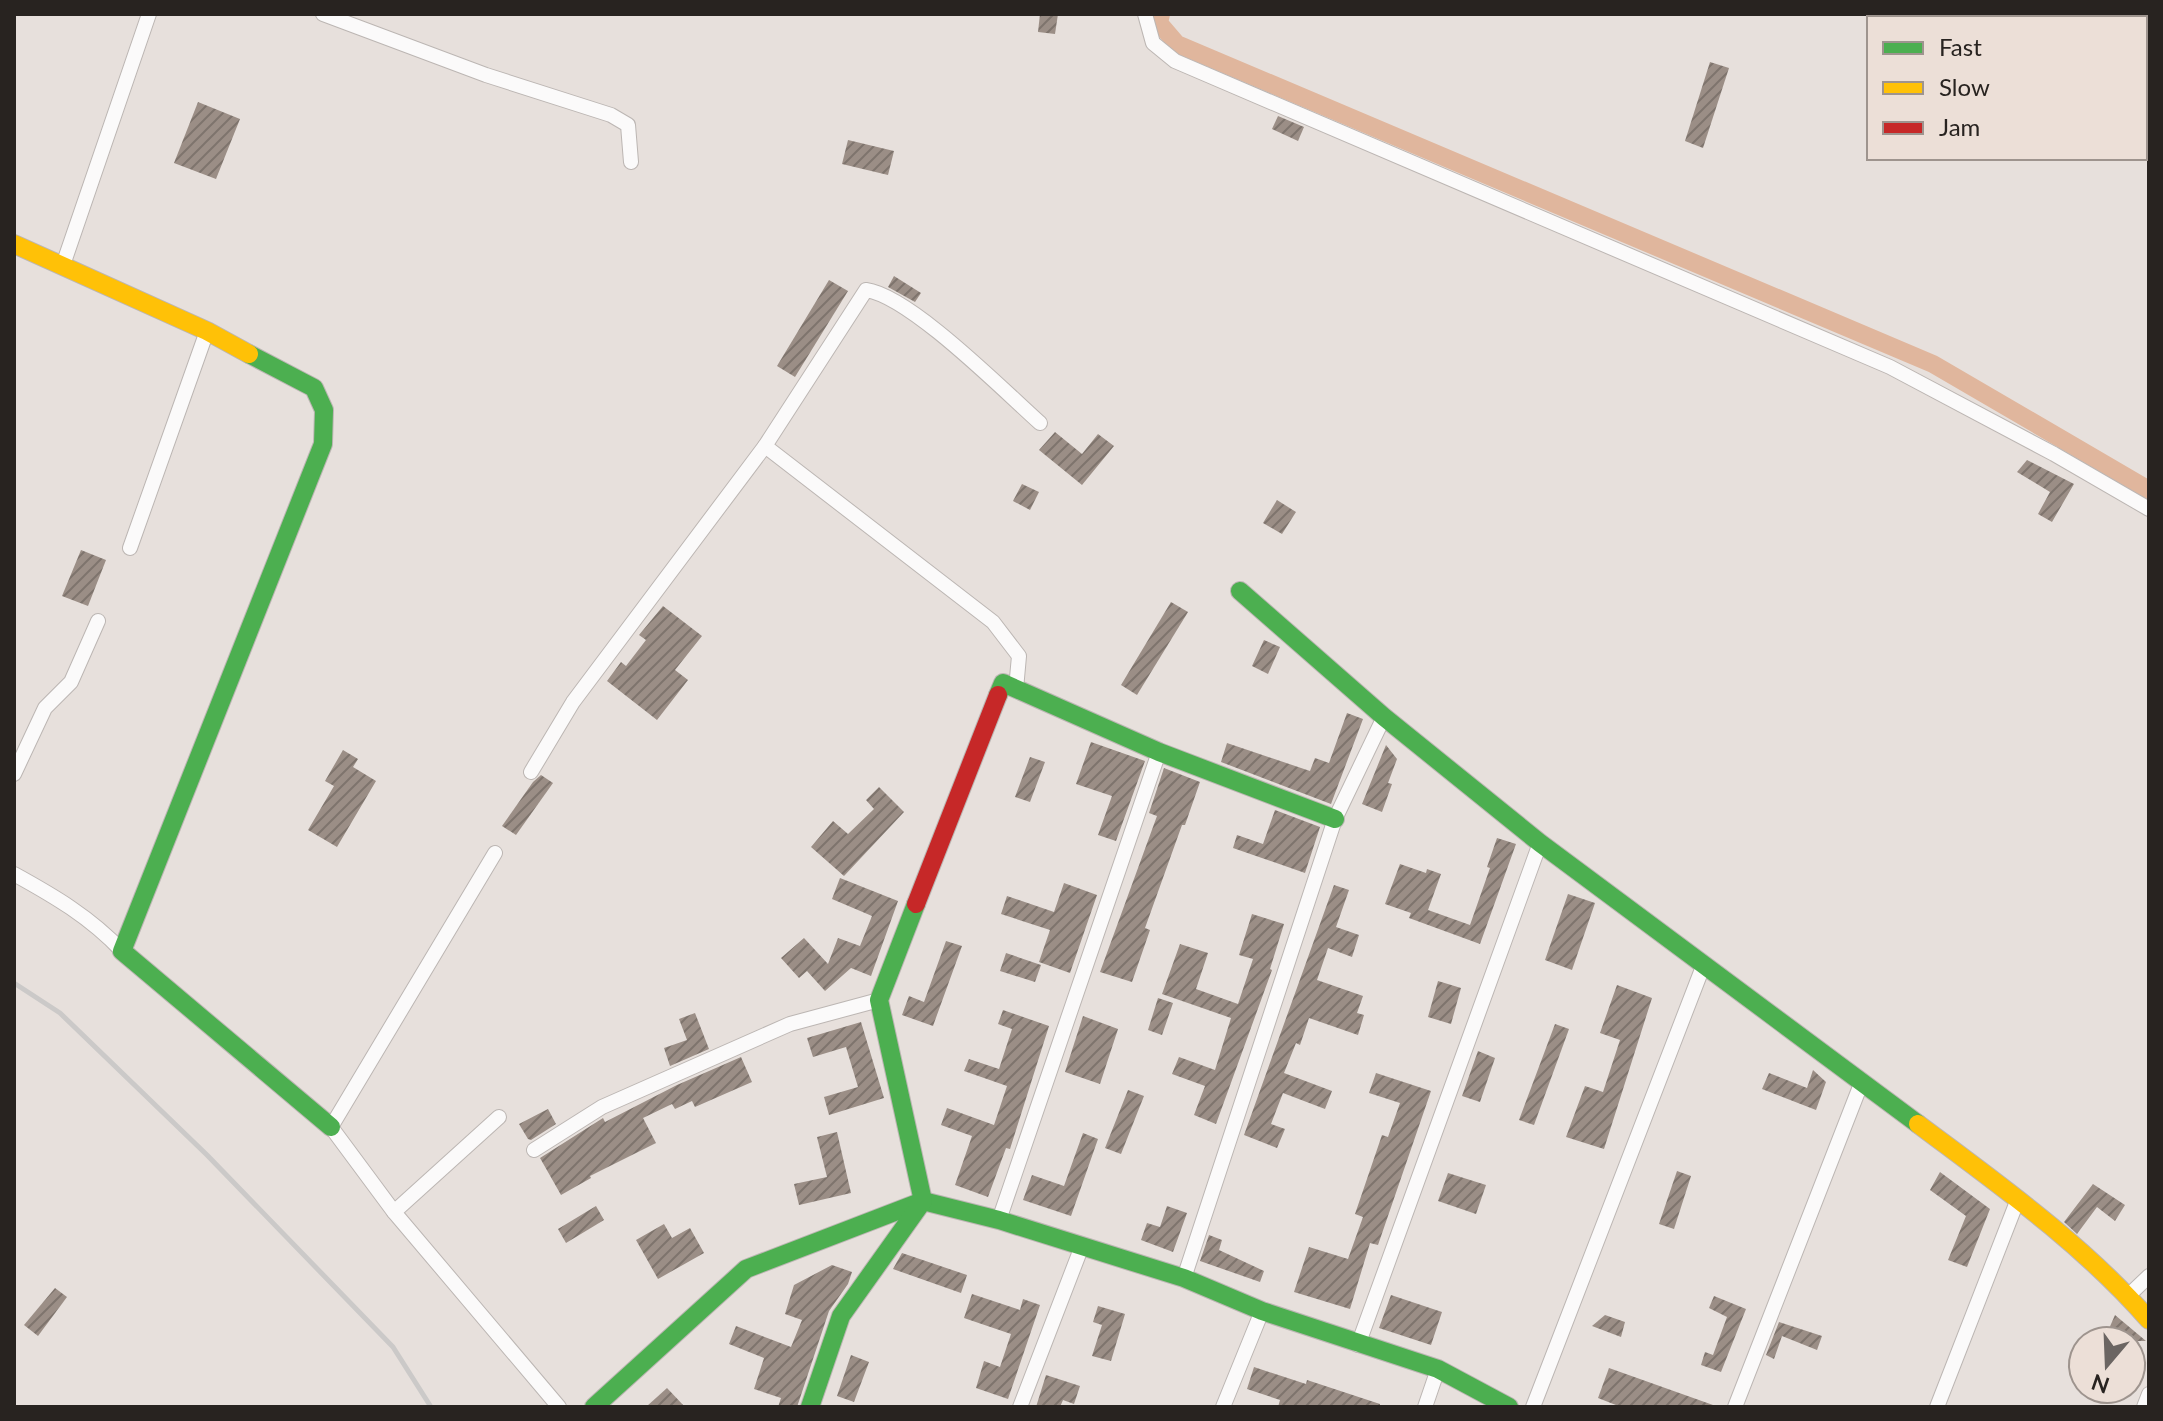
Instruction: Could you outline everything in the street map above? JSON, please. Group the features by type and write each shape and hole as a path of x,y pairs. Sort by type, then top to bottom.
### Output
{"street":[{"path":"63,265 149,14"},
{"path":"323,14 486,75 611,115 628,125 631,162"},
{"path":"1145,14 1153,43 1175,61 1890,367 2054,454 2149,509"},
{"path":"14,244 207,331 314,388 324,410 323,444 122,951"},
{"path":"531,772 573,702 765,446 866,290 878,291 920,318 1040,423"},
{"path":"130,548 207,331"},
{"path":"765,446 993,622 1019,656 1016,689"},
{"path":"1240,591 1384,717 1540,843 2018,1199 2128,1296 2149,1320"},
{"path":"14,774 45,708 71,682 98,621"},
{"path":"810,1407 841,1316 923,1201 879,1000 1003,683 1159,752 1335,819"},
{"path":"1184,1278 1335,819 1384,717"},
{"path":"999,1220 1159,752"},
{"path":"1358,1345 1540,843"},
{"path":"331,1127 495,853"},
{"path":"14,874 63,900 100,927 122,951 331,1127 394,1212 559,1407"},
{"path":"1533,1407 1704,964"},
{"path":"534,1150 602,1107 790,1024 879,1000"},
{"path":"1735,1407 1861,1084"},
{"path":"394,1212 499,1117"},
{"path":"1937,1407 2018,1199"},
{"path":"594,1407 746,1269 923,1201 999,1220 1184,1278 1262,1311 1438,1369 1509,1407"},
{"path":"1020,1407 1082,1246"},
{"path":"2128,1296 2149,1276"},
{"path":"1223,1407 1262,1311"},
{"path":"1425,1407 1438,1369"},
{"path":"2144,1407 2149,1394"}],"building":[{"path":"1040,14 1058,14 1055,34 1038,32"},
{"path":"1710,62 1729,68 1703,148 1685,141"},
{"path":"198,102 240,119 216,179 174,163"},
{"path":"1278,116 1304,127 1298,141 1272,129"},
{"path":"848,140 894,151 888,175 842,164"},
{"path":"894,276 921,293 915,302 888,287"},
{"path":"829,280 848,291 795,377 777,366"},
{"path":"1055,432 1082,454 1098,434 1114,446 1082,485 1039,450"},
{"path":"2027,460 2074,484 2052,522 2038,514 2050,492 2017,472"},
{"path":"1022,484 1039,492 1030,510 1013,501"},
{"path":"1277,500 1296,512 1282,534 1263,523"},
{"path":"81,550 106,560 88,606 62,596"},
{"path":"1171,602 1188,612 1137,695 1121,685"},
{"path":"663,606 702,636 675,670 688,680 657,720 607,681 621,662 626,666 646,640 639,635"},
{"path":"1264,640 1280,647 1268,674 1252,666"},
{"path":"1347,713 1363,719 1331,804 1221,762 1227,743 1310,771 1315,758 1329,763"},
{"path":"1091,742 1145,761 1116,841 1098,835 1112,796 1076,784"},
{"path":"1386,745 1397,759 1382,812 1362,804"},
{"path":"343,750 358,759 353,767 376,781 337,847 308,830 334,786 325,781"},
{"path":"1030,757 1045,762 1030,802 1015,797"},
{"path":"1164,768 1200,782 1145,928 1150,930 1132,982 1100,972 1157,816 1149,813"},
{"path":"541,775 553,783 516,835 502,826"},
{"path":"879,787 904,812 844,876 811,847 833,821 848,834 874,809 866,800"},
{"path":"1275,810 1320,827 1305,873 1233,848 1237,835 1263,844"},
{"path":"1497,838 1516,844 1480,944 1409,918 1411,913 1385,904 1400,864 1426,873 1427,869 1441,874 1428,910 1470,925"},
{"path":"840,878 898,901 871,976 851,968 825,991 807,971 799,978 781,958 804,938 828,964 838,938 860,946 872,916 832,899"},
{"path":"1064,883 1097,895 1070,973 1039,962 1050,930 1001,914 1007,896 1054,912"},
{"path":"1334,885 1349,890 1336,927 1359,935 1352,957 1328,948 1317,980 1363,996 1357,1013 1364,1015 1358,1035 1309,1018 1300,1045 1296,1043 1284,1073 1332,1091 1325,1109 1283,1093 1271,1124 1285,1129 1277,1148 1244,1135"},
{"path":"1568,894 1595,903 1572,970 1545,960"},
{"path":"1252,914 1284,924 1272,970 1216,1124 1194,1115 1205,1086 1172,1074 1179,1057 1215,1070 1231,1018 1162,994 1180,944 1208,953 1196,989 1238,1004 1253,959 1239,955"},
{"path":"946,941 962,946 933,1026 902,1015 909,996 924,1002"},
{"path":"1006,953 1041,965 1035,982 1000,971"},
{"path":"1438,981 1461,988 1451,1024 1428,1017"},
{"path":"1617,985 1652,998 1604,1149 1566,1137 1585,1086 1603,1092 1620,1040 1600,1033"},
{"path":"1158,998 1173,1003 1162,1035 1148,1030"},
{"path":"1003,1010 1049,1026 1010,1149 1006,1148 988,1197 955,1185 972,1136 941,1125 947,1108 994,1125 1007,1086 964,1071 969,1059 999,1069 1012,1029 998,1024"},
{"path":"695,1013 709,1049 670,1066 664,1048 687,1040 679,1019"},
{"path":"1083,1016 1118,1029 1100,1084 1065,1072"},
{"path":"861,1022 884,1098 829,1115 824,1097 858,1087 846,1047 813,1057 807,1038"},
{"path":"1555,1024 1569,1029 1534,1125 1519,1120"},
{"path":"1478,1051 1495,1058 1480,1102 1462,1096"},
{"path":"741,1057 752,1082 695,1107 692,1101 675,1109 672,1104 643,1118 656,1143 590,1176 561,1195 540,1158 603,1118 605,1122"},
{"path":"1813,1070 1826,1082 1816,1110 1762,1089 1769,1073 1807,1088"},
{"path":"1376,1073 1431,1091 1378,1245 1370,1243 1350,1309 1294,1292 1309,1247 1348,1259 1363,1217 1355,1214 1382,1135 1388,1137 1400,1103 1369,1093"},
{"path":"1128,1090 1144,1096 1121,1154 1105,1148"},
{"path":"548,1109 556,1124 528,1139 519,1124"},
{"path":"837,1132 851,1193 799,1205 794,1184 827,1177 817,1137"},
{"path":"1083,1133 1098,1139 1071,1216 1023,1200 1032,1175 1064,1186"},
{"path":"1677,1171 1691,1176 1674,1229 1659,1224"},
{"path":"1940,1172 1990,1209 1967,1267 1948,1260 1966,1216 1930,1190"},
{"path":"1448,1173 1486,1185 1476,1214 1438,1201"},
{"path":"2093,1184 2125,1205 2115,1221 2097,1207 2077,1234 2064,1222"},
{"path":"596,1206 604,1220 566,1243 558,1229"},
{"path":"1167,1206 1187,1213 1173,1252 1141,1240 1147,1223 1160,1227"},
{"path":"664,1224 672,1238 690,1228 704,1253 658,1279 636,1240"},
{"path":"1209,1235 1222,1240 1219,1250 1264,1271 1260,1282 1200,1261"},
{"path":"902,1253 967,1275 961,1293 893,1269"},
{"path":"832,1265 852,1272 848,1284 829,1311 797,1407 778,1407 781,1398 754,1389 764,1358 729,1344 736,1326 791,1347 802,1320 785,1314 794,1285"},
{"path":"55,1288 67,1297 38,1336 24,1325"},
{"path":"972,1294 1020,1310 1023,1299 1040,1305 1008,1399 976,1388 984,1361 1000,1367 1011,1334 964,1318"},
{"path":"1391,1295 1442,1312 1431,1345 1379,1328"},
{"path":"1714,1296 1746,1309 1721,1372 1701,1365 1705,1352 1713,1355 1727,1317 1709,1308"},
{"path":"1098,1306 1125,1314 1111,1361 1092,1356 1102,1325 1093,1322"},
{"path":"1605,1315 1625,1322 1621,1337 1592,1326"},
{"path":"2115,1315 2127,1325 2111,1325"},
{"path":"1779,1322 1822,1336 1817,1350 1782,1336 1774,1359 1766,1355"},
{"path":"851,1355 869,1362 854,1402 837,1396"},
{"path":"1254,1367 1306,1384 1307,1380 1380,1404 1380,1407 1278,1407 1280,1400 1247,1389"},
{"path":"1609,1368 1713,1407 1621,1407 1598,1398"},
{"path":"1046,1375 1080,1386 1074,1404 1063,1400 1060,1407 1036,1407"},
{"path":"667,1388 685,1407 646,1407"}],"waterway":[{"path":"1161,14 1159,23 1177,44 1933,364 2149,490"}],"railway":[{"path":"14,983 60,1013 207,1155 393,1347 431,1407"}],"traffic: fast":[{"path":"249,354 314,388 324,410 323,444 122,951 331,1127"},
{"path":"1240,591 1384,717 1540,843 1918,1124"},
{"path":"998,695 1003,683 1159,752 1335,819"},
{"path":"810,1407 841,1316 923,1201 879,1000 916,904"},
{"path":"594,1407 746,1269 923,1201 999,1220 1184,1278 1262,1311 1438,1369 1509,1407"}],"traffic: slow":[{"path":"14,244 207,331 249,354"},
{"path":"1918,1124 2068,1240 2149,1320"}],"traffic: jam":[{"path":"916,904 998,695"}]}
